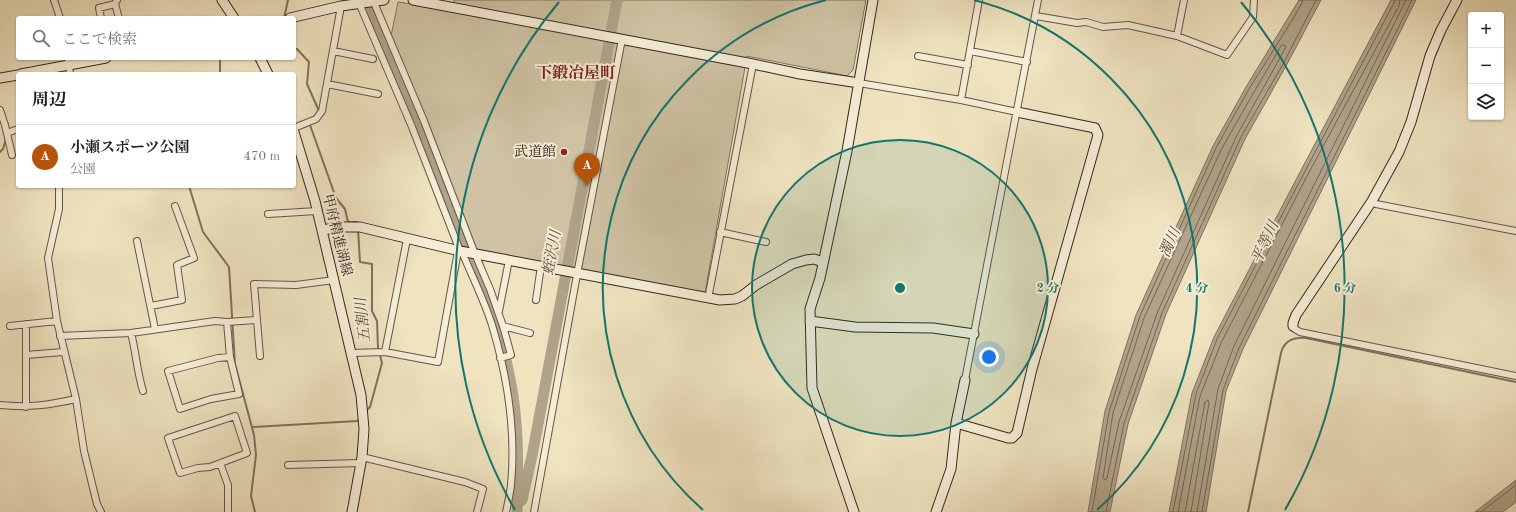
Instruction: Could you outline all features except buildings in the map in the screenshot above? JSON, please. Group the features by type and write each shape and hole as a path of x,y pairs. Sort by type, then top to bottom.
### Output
{"street":[{"path":"54,0 59,16"},
{"path":"222,0 233,16"},
{"path":"296,17 366,1 384,0"},
{"path":"413,0 452,3 604,36 800,74 961,100 1095,128 1098,135 1032,369 1017,433 1012,438 1008,438 956,423"},
{"path":"854,512 812,388 810,321 811,303 820,278 847,151 873,0"},
{"path":"961,100 980,0"},
{"path":"936,512 951,469 956,423 1038,0"},
{"path":"1177,36 1184,0"},
{"path":"1036,16 1077,23 1086,22 1103,27 1128,25 1177,36 1227,55 1253,17 1254,0"},
{"path":"1457,0 1440,30 1430,56 1408,130 1399,152 1372,201 1296,315 1293,326 1300,332 1516,376"},
{"path":"366,1 424,121 474,253 499,312 511,355 501,358"},
{"path":"366,1 412,127 461,251 483,301 501,358 511,433 511,486 506,512"},
{"path":"101,16 99,8 116,2 119,16"},
{"path":"296,127 316,119 322,111 341,6"},
{"path":"534,512 575,272 619,38"},
{"path":"333,51 373,59"},
{"path":"970,51 1027,62"},
{"path":"918,56 968,65"},
{"path":"27,72 69,61 81,60"},
{"path":"261,60 267,72"},
{"path":"69,61 70,72"},
{"path":"708,299 753,64"},
{"path":"0,78 16,75"},
{"path":"327,84 378,94"},
{"path":"0,110 12,155"},
{"path":"412,127 424,121"},
{"path":"7,133 16,130"},
{"name":"甲府精進湖線","path":"296,138 322,230 363,409 362,460 352,512"},
{"path":"59,188 59,209 48,258 56,321 76,398 84,451 97,504 101,512"},
{"path":"1372,201 1376,204 1516,231"},
{"path":"151,306 182,300 177,265 194,258 175,206"},
{"path":"268,214 317,211"},
{"path":"322,230 356,227 461,251 708,299 720,300 735,299 792,264 814,259 823,262"},
{"path":"720,232 766,242"},
{"path":"384,352 407,239"},
{"path":"137,241 155,329"},
{"path":"351,353 384,352 438,362 461,251"},
{"path":"499,312 509,260"},
{"path":"536,300 541,266"},
{"path":"260,356 254,284 296,285 334,280"},
{"path":"60,336 131,333 215,321 227,322 257,320"},
{"path":"10,326 56,321"},
{"path":"810,321 855,327 934,328 974,334"},
{"path":"227,322 230,357 239,394 210,399 180,409 168,371 218,358 230,357"},
{"path":"26,324 26,407"},
{"path":"504,326 530,332"},
{"path":"131,333 136,352 138,375 143,391"},
{"path":"26,355 63,352"},
{"path":"0,405 26,407 48,405 76,398"},
{"path":"235,416 247,453 220,463 210,467 198,468 180,473 168,438 235,416"},
{"path":"288,465 362,460 466,482 483,489 478,512"},
{"path":"220,463 228,485 228,512"}],"shaded area":[{"path":"454,0 866,0 853,70 847,76 747,56 705,293 475,254 390,41 398,2 452,10"}],"water":[{"name":"濁川","path":"1299,0 1321,0 1245,139 1166,314 1128,424 1110,512 1088,512 1105,411 1136,315 1213,146 1246,87"},
{"name":"平等川","path":"1391,0 1416,0 1243,349 1226,391 1206,512 1169,512 1192,393 1214,337"},
{"path":"1516,480 1516,502 1503,512 1475,512"}],"waterway":[{"name":"五割川","path":"284,16 288,0"},
{"path":"366,0 447,196 491,309 498,332 510,379 515,412 518,462 517,512"},
{"name":"蛭沢川","path":"522,500 533,451 617,0"},
{"name":"五割川","path":"296,49 309,62 307,84 319,111"},
{"name":"五割川","path":"220,60 220,72"},
{"name":"五割川","path":"311,123 310,125 336,198 345,209 348,222 357,222 357,225"},
{"path":"0,152 3,149 6,139"},
{"name":"五割川","path":"190,188 203,232 229,267 235,364 254,435 256,455 251,496 255,512"},
{"name":"五割川","path":"358,229 360,262 372,264 372,311 377,321 378,348 382,363 370,407 365,412"},
{"path":"1248,512 1282,349 1284,345 1294,339 1306,338 1516,382"},
{"name":"五割川","path":"252,427 357,421 360,418"}],"place":[{"name":"武道館","path":"564,152"},
{"name":"小瀬スポーツ公園","path":"587,186"}],"district":[{"name":"下鍛冶屋町","path":"576,74"}]}
